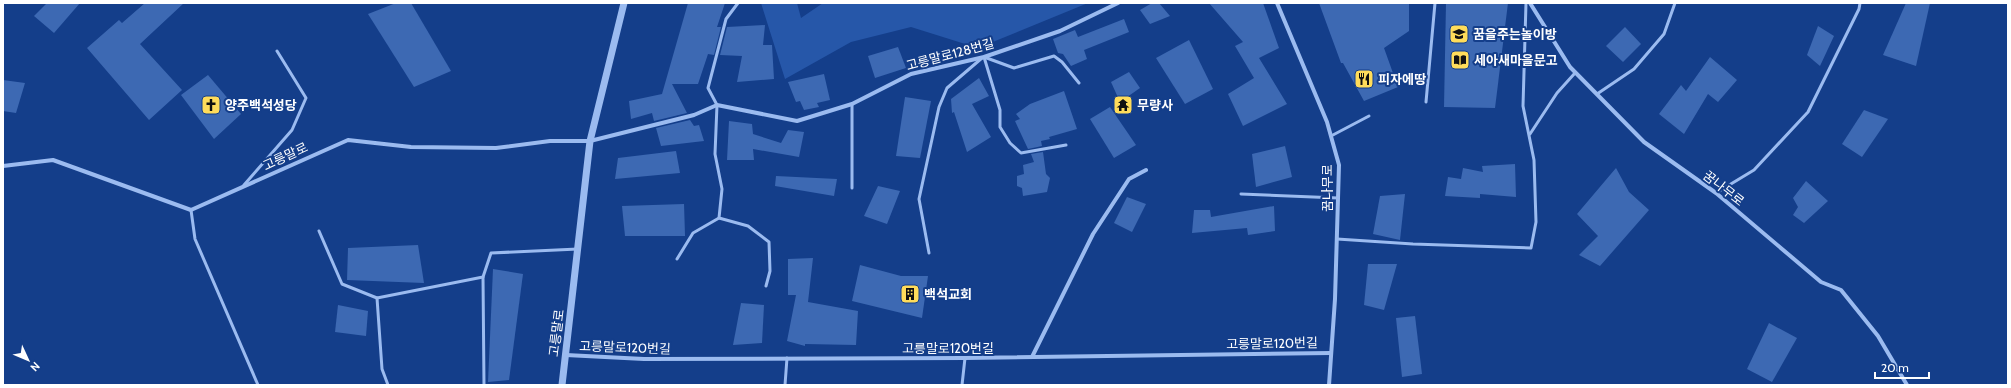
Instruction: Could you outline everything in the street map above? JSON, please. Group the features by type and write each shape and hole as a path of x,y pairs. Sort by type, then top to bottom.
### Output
{"street":[{"name":"고릉말로","path":"562,385 590,141 624,3"},
{"name":"고릉말로128번길","path":"717,105 797,121 852,104 912,74 984,57 1060,31 1118,3"},
{"name":"꿈나무로","path":"1276,3 1327,122 1339,165 1337,239 1329,385"},
{"name":"꿈나무로","path":"1530,3 1570,67 1644,142 1716,193 1821,282 1841,290 1878,336 1907,385"},
{"path":"590,141 694,115 717,105"},
{"name":"고릉말로","path":"191,210 240,190 348,140 412,147 496,148 550,141 590,141"},
{"path":"3,166 53,160 191,210"},
{"path":"1032,357 1093,234 1129,179 1146,170"},
{"name":"고릉말로120번길","path":"566,355 644,359 965,358 1331,352"}],"lane":[{"path":"719,218 722,189 715,154 717,105 708,88 726,19 738,3"},
{"path":"1426,102 1435,3"},
{"path":"1337,239 1414,244 1531,248 1536,222 1534,160 1530,134 1523,106 1526,3"},
{"path":"1597,94 1634,70 1664,34 1675,3"},
{"path":"1716,193 1754,170 1808,112 1859,9 1860,3"},
{"path":"240,190 292,130 306,98 277,51"},
{"path":"984,57 1014,68 1054,56 1062,62 1079,82"},
{"path":"984,57 1000,110 1000,127 1010,143 1021,153 1066,145"},
{"path":"929,253 919,199 938,107 948,88 984,57"},
{"path":"1530,134 1557,93 1575,73"},
{"path":"852,104 852,188"},
{"path":"1331,136 1369,116"},
{"path":"1241,194 1338,198"},
{"path":"191,210 195,239 258,385"},
{"path":"677,259 693,232 719,218 748,226 769,242 770,271 766,286"},
{"path":"319,231 342,284 377,298 483,277"},
{"path":"484,385 483,277 491,253 578,249"},
{"path":"377,298 382,369 388,385"},
{"path":"785,385 787,358"},
{"path":"962,385 965,358"}],"shaded area":[{"path":"761,3 797,3 801,18 823,3 1088,3 978,48 911,27 851,42 785,79"}],"building":[{"path":"47,3 80,3 54,33 34,16"},
{"path":"145,3 184,3 140,44 182,90 149,120 87,48 119,20 122,23"},
{"path":"396,3 411,3 451,71 414,87 368,14"},
{"path":"688,3 725,3 717,27 721,27 714,55 708,54 698,84 672,84 687,113 654,121 652,113 631,119 629,101 662,94"},
{"path":"1152,3 1159,3 1170,16 1150,24 1140,10"},
{"path":"1209,3 1263,3 1279,48 1259,58 1287,104 1243,126 1228,94 1254,78 1235,46 1243,42"},
{"path":"1319,3 1409,3 1409,31 1384,48 1398,87 1364,101 1343,63 1341,63"},
{"path":"1446,3 1508,3 1495,108 1444,107"},
{"path":"1906,3 1930,3 1916,66 1883,55"},
{"path":"1124,19 1129,32 1084,50 1087,59 1071,66 1063,54 1058,53 1053,39 1075,30 1078,37"},
{"path":"765,25 763,45 772,45 774,79 737,82 742,56 720,55 727,27"},
{"path":"1818,26 1834,36 1820,66 1807,55"},
{"path":"1625,27 1641,44 1623,62 1606,46"},
{"path":"1189,40 1213,89 1185,104 1156,58"},
{"path":"898,47 906,68 875,78 868,56"},
{"path":"1710,57 1737,80 1718,102 1708,94 1684,134 1659,114 1681,85 1686,91"},
{"path":"1129,72 1140,88 1120,102 1111,82"},
{"path":"824,74 830,100 817,103 819,107 804,110 800,101 796,102 788,82"},
{"name":"양주백석성당","path":"208,75 241,114 214,139 181,95"},
{"path":"979,78 989,96 972,104 991,137 967,152 954,112 952,113 951,99"},
{"path":"3,80 25,83 16,113 3,111"},
{"path":"1064,91 1077,129 1049,137 1050,139 1041,141 1042,146 1028,149 1015,121 1020,119 1016,114 1030,104"},
{"path":"905,97 931,101 920,158 896,156"},
{"path":"1110,107 1136,145 1114,158 1090,119"},
{"path":"1864,110 1888,119 1862,157 1842,144"},
{"path":"690,120 694,126 699,125 704,141 661,146 656,128"},
{"path":"729,121 752,124 753,134 781,143 788,130 804,132 799,157 753,149 754,160 727,160"},
{"path":"1285,146 1292,177 1256,187 1252,154"},
{"path":"676,151 680,173 615,179 618,158"},
{"path":"1043,152 1046,174 1050,178 1047,192 1023,196 1022,188 1017,186 1017,176 1024,174 1023,165 1034,162 1031,154"},
{"path":"1515,164 1516,197 1480,194 1480,198 1445,196 1448,177 1461,179 1463,168 1483,172 1482,166"},
{"path":"1616,168 1629,192 1649,210 1600,266 1579,255 1598,236 1577,214"},
{"path":"776,176 837,179 834,196 775,186"},
{"path":"1806,181 1828,201 1804,223 1793,215 1798,207 1793,198"},
{"path":"878,186 900,191 887,224 864,216"},
{"path":"1405,194 1400,240 1373,234 1380,196"},
{"path":"1127,197 1146,204 1132,232 1114,223"},
{"path":"684,204 685,236 625,236 622,206"},
{"path":"1274,206 1275,231 1248,235 1247,228 1192,233 1194,210 1210,210 1211,217"},
{"path":"418,245 424,283 347,280 348,248"},
{"path":"813,258 808,302 858,311 856,345 805,344 805,346 787,341 796,295 788,295 788,259"},
{"path":"1368,264 1397,264 1384,310 1364,305"},
{"path":"860,265 901,276 928,276 922,318 852,301"},
{"path":"493,269 523,274 509,380 488,382"},
{"path":"741,303 764,305 762,343 733,345"},
{"path":"338,305 368,311 366,336 335,332"},
{"path":"1415,316 1422,374 1402,377 1396,318"},
{"path":"1769,323 1797,338 1772,382 1747,369"}],"place":[{"name":"꿈을주는놀이방","path":"1459,34"},
{"name":"세아새마을문고","path":"1460,60"},
{"name":"피자에땅","path":"1364,79"},
{"name":"양주백석성당","path":"211,105"},
{"name":"무량사","path":"1123,105"},
{"name":"백석교회","path":"910,294"}]}
